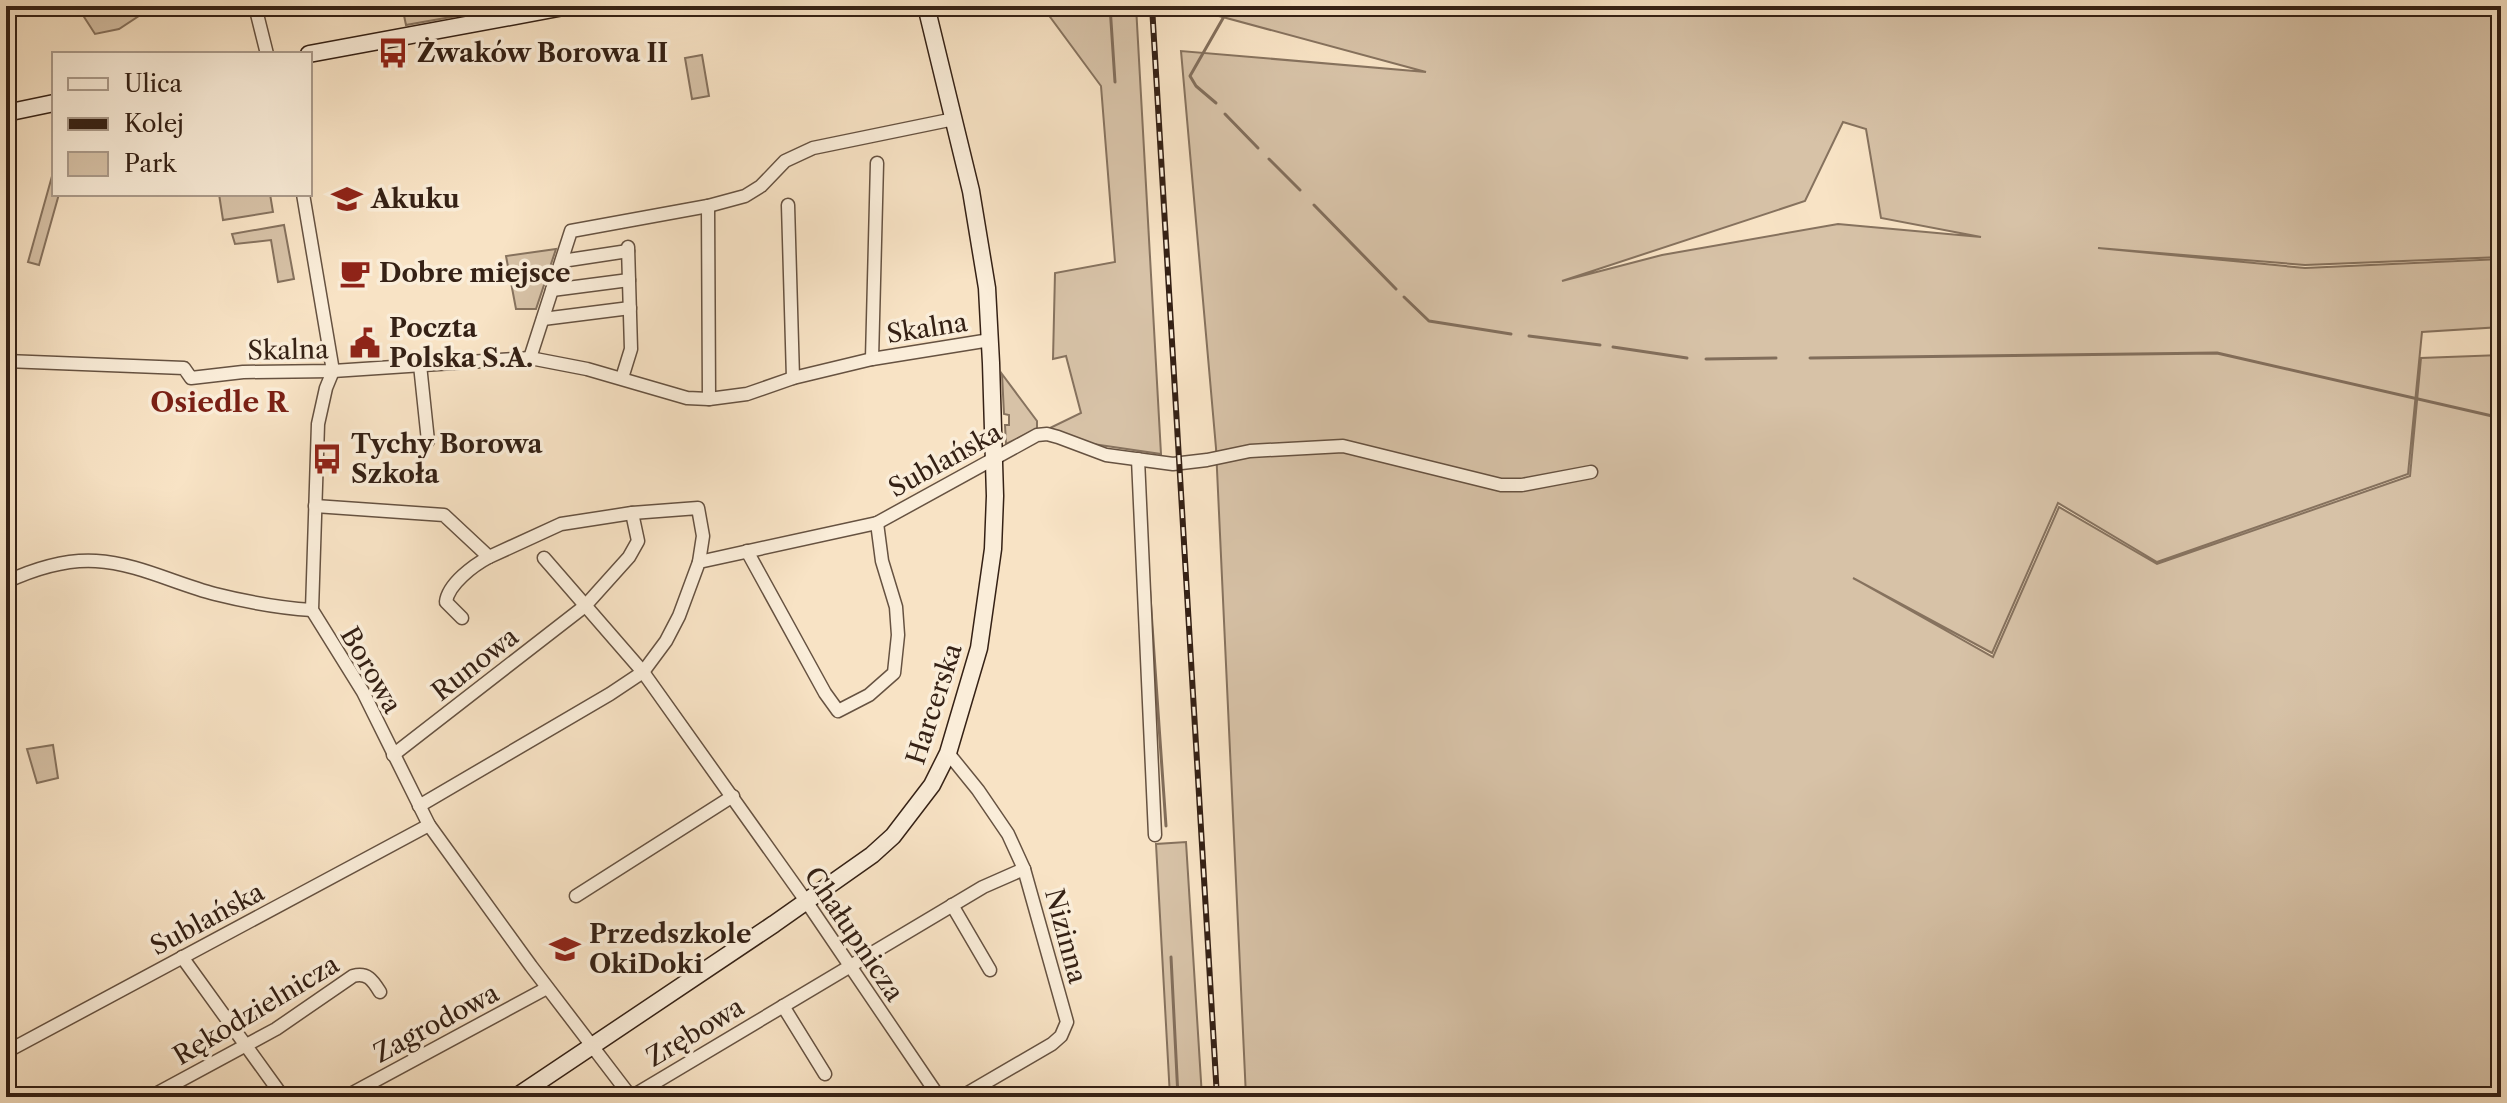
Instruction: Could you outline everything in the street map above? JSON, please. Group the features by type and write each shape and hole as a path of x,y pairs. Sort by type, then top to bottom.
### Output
{"street":[{"path":"255,6 266,52"},
{"path":"312,53 569,6"},
{"name":"Harcerska","path":"516,1097 872,855 893,836 932,785 948,753 981,634 993,549 995,496 987,288 971,191 926,6"},
{"path":"6,113 52,103"},
{"path":"530,358 571,231 708,206 745,196 761,186 785,161 813,148 954,119"},
{"name":"Skalna","path":"872,359 877,163"},
{"name":"Borowa","path":"303,196 333,371 318,424 312,610 355,679 429,825 547,988 631,1097"},
{"path":"788,205 793,378"},
{"path":"708,206 709,399"},
{"path":"562,261 628,249 631,349 626,379"},
{"path":"552,290 629,280"},
{"path":"543,319 630,308"},
{"name":"Skalna","path":"6,361 184,368 191,378 243,372 333,371 530,358 626,379 687,398 709,399 747,394 793,378 872,359 990,340"},
{"path":"420,365 428,441"},
{"name":"Sublańska","path":"699,562 877,523 1037,435 1047,434 1106,455 1173,464 1250,451 1343,446 1501,485 1522,485 1591,472"},
{"path":"1138,459 1155,835"},
{"path":"315,506 444,515 489,557"},
{"name":"Runowa","path":"462,618 446,602 447,594 478,563 561,524 632,513 698,508 703,536 699,562"},
{"name":"Runowa","path":"393,755 585,606 629,557 638,541 632,513"},
{"path":"747,551 821,686 838,711 869,695 894,673 898,635 896,607 882,561 877,523"},
{"path":"544,558 643,672"},
{"path":"6,582 57,564 93,560 214,593 286,608 312,610"},
{"path":"419,806 643,672 666,641 679,616 699,562"},
{"name":"Chałupnicza","path":"643,672 733,796 939,1097"},
{"name":"Nizinna","path":"948,753 1008,834 1024,869 1067,1022 1061,1036 1052,1044 961,1097"},
{"path":"576,896 733,796"},
{"name":"Sublańska","path":"6,1052 429,825"},
{"name":"Zrębowa","path":"631,1097 983,887 1024,869"},
{"path":"952,905 990,970"},
{"path":"182,957 283,1097"},
{"name":"Rękodzielnicza","path":"150,1097 245,1047 353,976 369,977 380,992"},
{"name":"Zagrodowa","path":"345,1097 547,988"},
{"name":"Zrębowa","path":"783,1006 825,1074"}],"green space":[{"path":"77,6 154,6 119,29 95,34"},
{"path":"402,6 513,6 406,25"},
{"path":"1042,6 1136,6 1161,454 1086,443 1050,428 1081,413 1066,356 1053,359 1055,273 1115,262 1101,86"},
{"path":"1182,6 2501,6 2501,257 2305,265 2098,248 2305,268 2501,259 2501,327 2422,332 2408,474 2157,562 2058,503 1992,653 1853,578 1993,657 2059,507 2157,564 2410,476 2421,358 2501,355 2501,1097 1246,1097 1216,448 1181,51 1426,72","holes":["1843,122 1866,129 1881,218 1981,237 1838,224 1662,255 1562,281 1805,201"]},
{"path":"702,55 709,96 692,99 685,58"},
{"path":"52,176 52,196 58,196 39,265 28,262"},
{"path":"219,196 270,196 273,212 223,220"},
{"path":"284,225 294,279 278,282 271,240 235,244 232,234"},
{"path":"556,249 536,309 516,309 506,256"},
{"path":"1002,374 1037,421 1037,429 1006,444 1005,425 1009,425 1009,415 1004,414"},
{"path":"53,745 58,778 37,783 27,749"},
{"path":"1186,842 1202,1097 1170,1097 1156,844"}],"waterway":[{"path":"1110,6 1115,82"},
{"path":"1216,103 1196,86 1190,76 1230,6"},
{"path":"1225,114 1258,148"},
{"path":"1269,159 1300,190"},
{"path":"1314,205 1396,289"},
{"path":"1404,297 1429,321 1511,334"},
{"path":"1529,336 1600,345"},
{"path":"1613,347 1687,358"},
{"path":"1810,358 2217,353 2501,418"},
{"path":"1706,359 1776,358"},
{"path":"1149,582 1166,826"},
{"path":"1171,957 1178,1097"}],"railway":[{"path":"1152,6 1217,1097"}],"place":[{"name":"Żwaków Borowa II","path":"393,53"},
{"name":"Akuku","path":"347,199"},
{"name":"Dobre miejsce","path":"355,273"},
{"name":"Poczta Polska S.A.","path":"365,343"},
{"name":"Tychy Borowa Szkoła","path":"327,459"},
{"name":"Przedszkole OkiDoki","path":"565,949"}],"district":[{"name":"Osiedle R","path":"219,402"}]}
